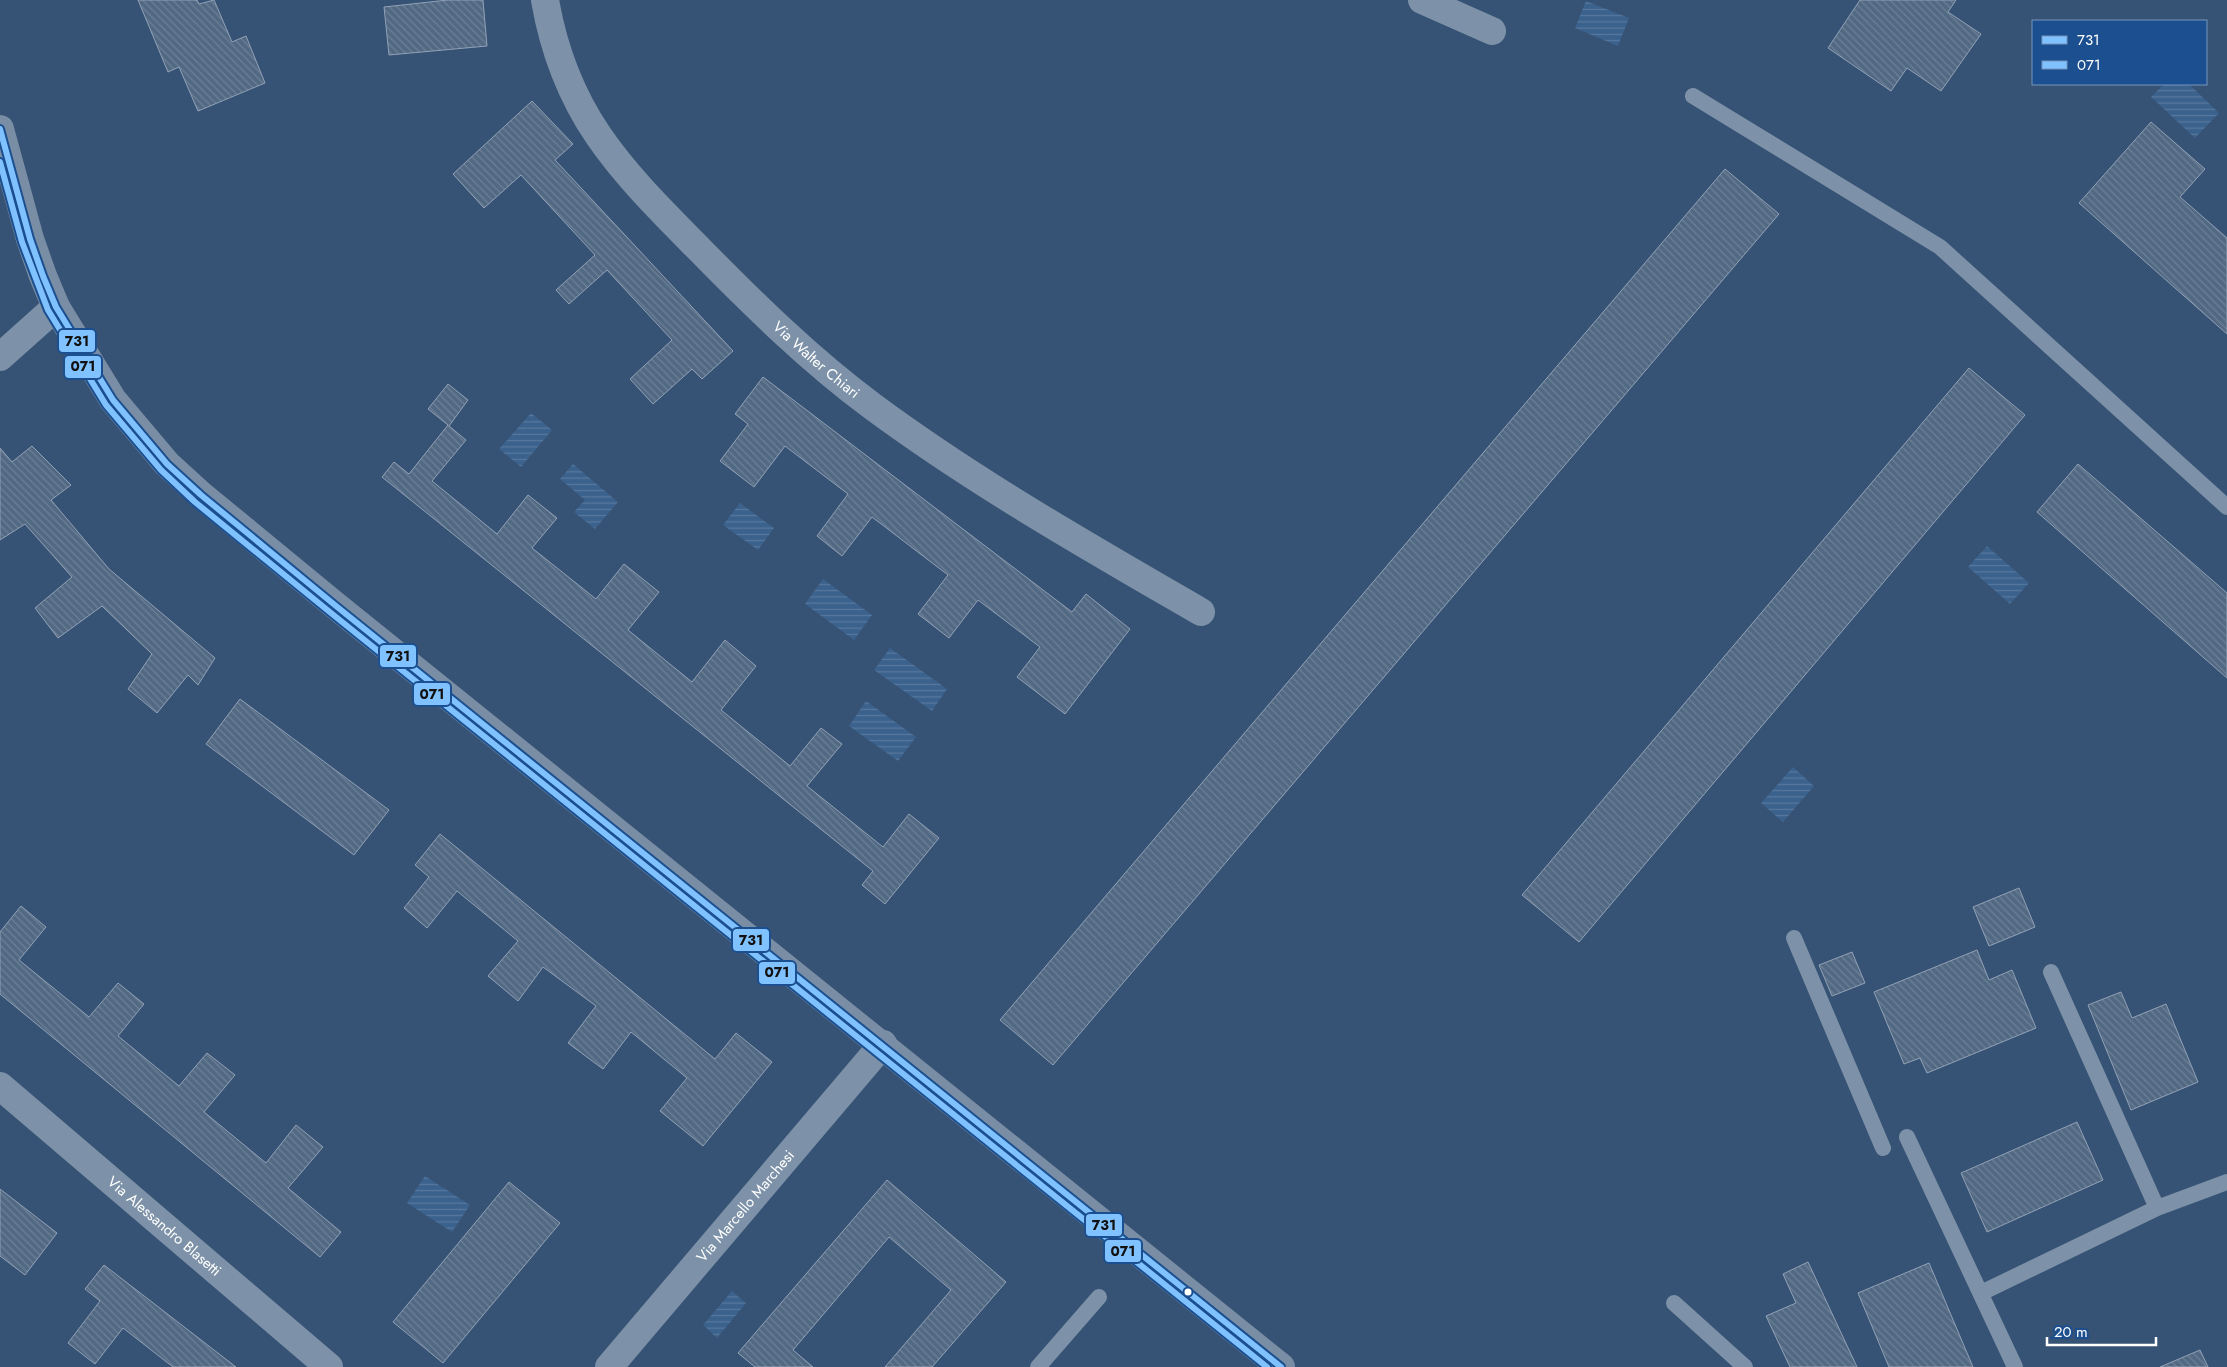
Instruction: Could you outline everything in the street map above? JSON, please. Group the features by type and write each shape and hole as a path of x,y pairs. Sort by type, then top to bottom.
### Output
{"street":[{"name":"Via Walter Chiari","path":"545,0 558,58 572,92 590,124 616,160 722,272 797,345 870,404 948,460 1003,496 1201,612"},
{"path":"1422,0 1492,31"},
{"path":"0,129 36,257 56,307 113,400 167,464 201,495 1281,1367"},
{"path":"0,356 56,307"},
{"name":"Via Marcello Marchesi","path":"609,1367 883,1044"},
{"name":"Via Alessandro Blasetti","path":"0,1086 330,1367"}],"lane":[{"path":"1693,96 1940,247 2227,507"},
{"path":"1794,938 1883,1148"},
{"path":"2051,972 2157,1208"},
{"path":"1907,1137 2015,1367"},
{"path":"1981,1293 2157,1208 2227,1182"},
{"path":"1038,1367 1099,1297"},
{"path":"1674,1302 1745,1367"}],"water":[{"path":"1586,1 1629,18 1618,46 1575,28"},
{"path":"2163,85 2190,85 2219,113 2195,138 2151,97"},
{"path":"531,413 552,430 521,467 499,449"},
{"path":"573,464 618,502 595,529 574,512 585,500 560,479"},
{"path":"740,503 774,528 758,550 723,525"},
{"path":"1987,546 2029,583 2010,604 1968,567"},
{"path":"823,579 872,615 854,640 805,604"},
{"path":"890,648 947,689 932,711 874,670"},
{"path":"866,701 916,737 898,761 849,726"},
{"path":"1793,767 1814,786 1783,822 1761,803"},
{"path":"425,1176 470,1205 452,1232 407,1203"},
{"path":"732,1291 746,1303 717,1338 703,1325"}],"building":[{"path":"138,0 197,0 199,4 214,0 232,42 246,36 265,83 198,111 179,67 168,72"},
{"path":"448,0 483,0 487,46 389,55 384,7"},
{"path":"1860,0 1956,0 1948,12 1981,34 1941,91 1907,68 1891,91 1828,48"},
{"path":"532,101 573,144 555,160 733,351 702,379 692,369 653,404 630,379 672,340 607,270 569,304 556,290 595,255 521,175 484,208 453,174"},
{"path":"2151,122 2205,169 2180,197 2227,238 2227,334 2079,203"},
{"path":"1725,169 1779,214 1053,1065 1000,1020"},
{"path":"1969,368 2025,415 1579,942 1522,895"},
{"path":"763,377 1072,612 1086,594 1130,629 1065,714 1017,677 1040,647 978,600 949,638 918,614 948,575 872,517 842,556 817,536 848,494 785,446 754,487 720,461 748,424 735,414"},
{"path":"448,384 468,400 449,426 466,440 432,481 497,534 528,495 557,518 532,548 596,599 624,564 659,592 628,630 692,682 725,640 756,666 721,710 790,766 821,728 842,744 807,786 883,847 909,814 939,838 885,904 862,885 873,871 382,477 394,462 409,474 448,425 428,409"},
{"path":"32,446 71,485 51,500 109,569 215,658 198,685 188,675 157,713 128,689 152,654 102,606 58,638 35,608 72,577 25,524 0,540 0,448 12,462"},
{"path":"2078,464 2227,593 2227,678 2037,512"},
{"path":"240,699 389,810 354,855 206,744"},
{"path":"440,834 715,1059 736,1033 772,1062 703,1146 660,1111 687,1078 631,1032 603,1069 568,1043 596,1006 543,967 518,1001 488,976 518,941 457,891 427,928 404,908 429,877 415,865"},
{"path":"2019,888 2035,927 1989,946 1973,907"},
{"path":"21,906 46,927 19,960 89,1017 118,983 144,1004 118,1036 179,1086 207,1053 235,1075 204,1112 266,1163 296,1125 323,1147 288,1188 341,1232 320,1257 0,994 0,932"},
{"path":"1977,950 1989,980 2012,970 2036,1028 1927,1073 1920,1058 1904,1064 1874,992"},
{"path":"1852,952 1865,983 1832,996 1819,965"},
{"path":"2121,992 2132,1018 2166,1004 2198,1082 2131,1110 2088,1005"},
{"path":"2077,1122 2103,1180 1987,1232 1961,1173"},
{"path":"887,1180 1006,1282 932,1367 885,1367 951,1290 889,1237 793,1350 813,1367 755,1367 738,1353"},
{"path":"509,1182 560,1223 443,1363 393,1322"},
{"path":"0,1189 57,1233 25,1275 0,1256"},
{"path":"1808,1262 1857,1367 1790,1367 1766,1316 1796,1303 1783,1274"},
{"path":"1929,1263 1973,1367 1889,1367 1858,1293"},
{"path":"104,1265 236,1367 173,1367 123,1328 95,1364 68,1343 100,1301 85,1289"},
{"path":"2200,1350 2208,1367 2160,1367"}],"transit line":[{"name":"731","path":"0,129 30,239 56,307 113,400 167,464 201,495 336,606 1281,1367"},
{"name":"071","path":"0,162 22,242 48,310 106,405 161,470 195,502 331,613 1267,1367"}]}
